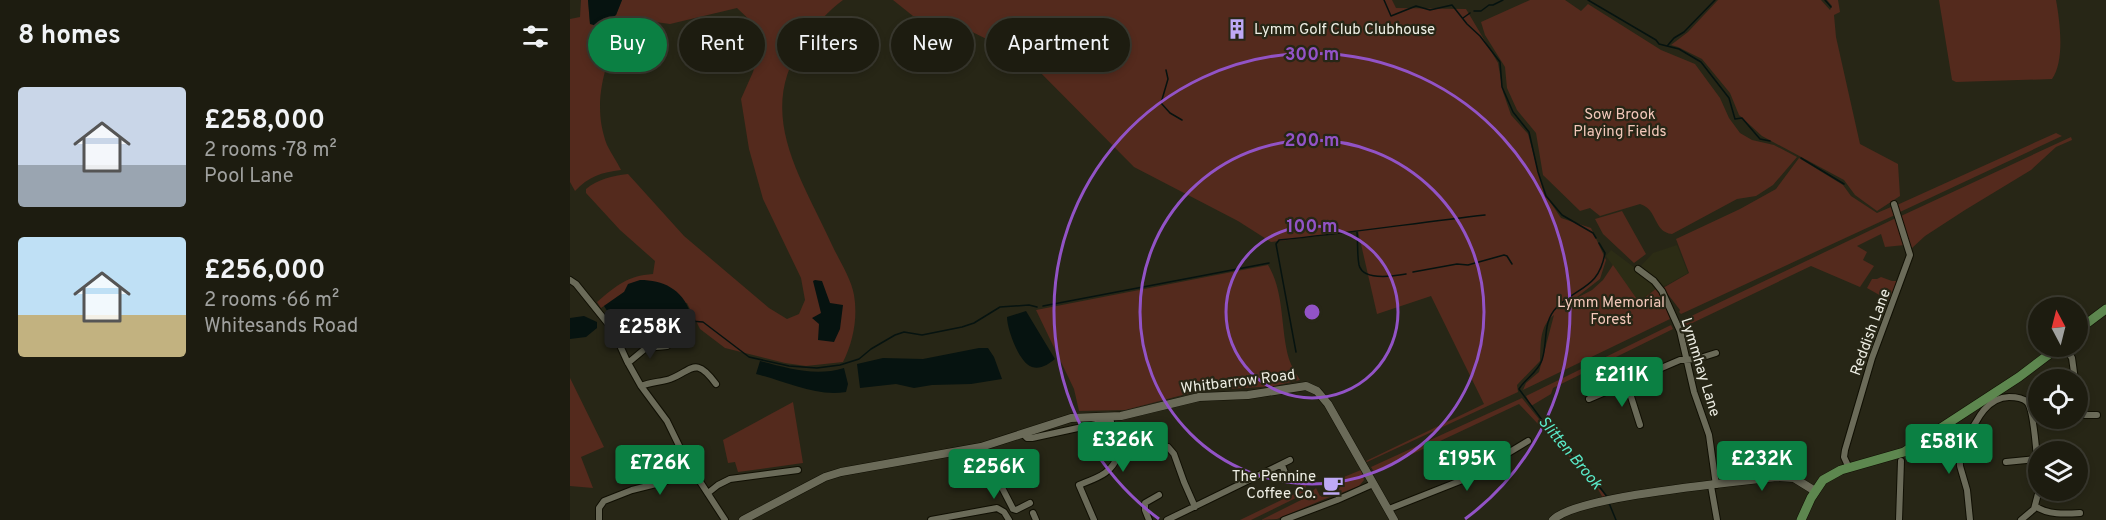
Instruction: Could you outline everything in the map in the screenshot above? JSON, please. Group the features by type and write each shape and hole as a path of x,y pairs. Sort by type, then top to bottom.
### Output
{"main road":[{"path":"2088,323 2105,312"},
{"path":"1801,520 1815,491 1823,480 1833,473 1904,452 2019,377 2045,357"}],"street":[{"name":"Reddish Lane","path":"1849,468 1844,457 1858,404 1872,358 1910,255 1894,204"},
{"name":"Lymmhay Lane","path":"1638,269 1654,281 1662,291 1683,341 1686,361 1709,435 1717,520"},
{"path":"570,280 576,284 613,330 641,386 667,421 692,469 725,520"},
{"path":"628,363 646,348 667,346"},
{"path":"1589,399 1680,360 1686,361 1716,353"},
{"path":"641,386 669,379 692,367 706,372 716,384"},
{"path":"1627,384 1640,425"},
{"name":"Whitbarrow Road","path":"743,520 825,477 841,472 981,447 1071,418 1110,419 1199,397 1248,395 1309,387 1317,391 1328,404 1394,520"},
{"path":"1959,435 1973,429 1983,411 1996,399 2008,397 2024,400 2028,404 2035,441"},
{"path":"2088,415 2097,415"},
{"path":"1094,520 1079,485 1107,472 1113,466 1118,455 1110,419"},
{"path":"1950,423 1959,435 1960,466 1967,490 1970,520"},
{"path":"1389,509 1465,479 1528,441"},
{"path":"1118,455 1160,445 1168,447 1174,454 1195,507"},
{"path":"981,447 1012,509 1016,510 1030,503"},
{"path":"1167,520 1290,460"},
{"path":"2006,462 2028,460"},
{"path":"1899,520 1901,461"},
{"path":"1282,465 1286,475"},
{"path":"600,520 599,508 604,501 632,490 664,482 692,469"},
{"path":"708,493 718,484 730,479 798,470"},
{"path":"1553,520 1566,511 1608,500 1713,485 1790,477 1798,479 1815,491"},
{"path":"1284,520 1373,484"},
{"path":"1149,520 1145,503 1160,495"},
{"path":"2021,520 2035,506 2037,501"},
{"path":"2035,506 2064,517 2080,513"},
{"path":"931,520 997,508 1004,512 1009,520"}],"shaded area":[{"path":"588,0 622,0 616,15 612,18 590,18"},
{"path":"1677,245 1688,273 1663,287 1641,266 1653,253"},
{"path":"1611,250 1651,280 1657,288 1639,302 1606,256"},
{"path":"640,280 671,287 682,297 690,312 684,319 613,320 604,306 624,292 628,284"},
{"path":"813,281 822,281 830,303 843,305 840,329 834,342 818,340 819,324 812,318 821,313"},
{"path":"1026,311 1055,359 1041,367 1035,368 1027,364 1018,353 1009,329 1007,317"},
{"path":"584,316 597,322 597,328 586,337 570,339 570,318"},
{"path":"988,348 1002,379 971,384 914,388 896,384 860,388 857,364 883,358 923,359"},
{"path":"760,361 812,372 844,368 848,384 846,392 834,393 800,388 756,374"}],"green space":[{"path":"581,0 588,0 588,72 605,72 600,112 602,129 607,145 621,170 596,176 575,191 570,182 570,19 580,17"},
{"path":"622,0 843,0 823,18 777,18 777,72 789,72 783,93 783,118 787,143 807,194 848,276 852,289 855,321 850,346 843,362 806,366 725,348 700,329 687,303 624,292 601,308 597,302 629,279 653,274 655,261 620,230 586,193 586,189 600,180 628,174 684,236 769,308 787,319 799,314 805,300 801,278 763,199 749,149 741,99 753,72 765,72 765,18 748,18 737,8 695,18 679,18 679,22 667,24 667,18 607,18 616,15"},
{"name":"Lymm Memorial Forest","path":"893,0 1392,0 1396,8 1466,9 1498,63 1503,92 1511,115 1528,134 1544,193 1561,218 1591,228 1606,260 1600,279 1573,300 1592,290 1603,280 1613,265 1639,302 1657,288 1670,319 1523,390 1526,383 1539,372 1554,315 1543,330 1540,361 1517,385 1518,392 1367,462 1484,404 1431,296 1377,314 1358,231 1271,242 1238,221 1134,167 1040,72 1130,72 1130,18 986,18 986,39 974,33 974,18 913,16"},
{"name":"Sow Brook Playing Fields","path":"1530,0 1565,0 1581,11 1588,4 1661,50 1695,64 1720,98 1729,118 1740,133 1752,140 1774,145 1797,157 1773,185 1756,196 1737,199 1672,234 1662,229 1650,211 1640,204 1600,216 1590,208 1580,211 1543,175 1536,133 1517,110 1507,88 1505,67 1485,35 1481,22"},
{"path":"1718,0 1821,0 1830,10 1832,6 1827,0 1838,0 1840,12 1834,15 1836,37 1860,144 1898,164 1900,196 1877,211 1855,195 1844,180 1762,136 1739,115 1730,93 1702,59 1671,45 1688,32"},
{"path":"1939,0 2056,0 2060,52 2059,62 2052,79 1956,82 1952,80"},
{"path":"2056,133 2062,136 1900,212 1897,205"},
{"path":"2071,137 2072,140 2056,147 2031,170 1925,236 1912,248 1910,246 1901,216"},
{"path":"1799,158 1843,185 1851,196 1877,213 1891,207 1895,215 1681,314 1663,288 1689,273 1676,239 1776,189"},
{"path":"1622,211 1646,254 1634,263 1603,234 1595,219"},
{"path":"1896,218 1905,245 1885,247 1881,234 1857,246 1867,252 1863,260 1874,266 1860,287 1811,266 1684,327 1683,320"},
{"path":"1268,265 1280,299 1289,359 1300,380 1274,386 1198,391 1125,410 1079,411 1074,389 1036,310"},
{"path":"1881,277 1898,281 1890,301 1867,288 1872,279"},
{"path":"1671,325 1673,329 1553,388 1551,394 1531,406 1526,396"},
{"path":"570,378 604,447 581,457 593,488 570,486"},
{"path":"1522,398 1606,496 1603,498 1595,484 1519,404 1374,472 1371,467"},
{"path":"793,402 803,463 738,472 735,462 728,463 723,440"},
{"path":"1361,470 1364,480 1359,486 1341,493 1336,491 1334,481"},
{"path":"1320,475 1306,484 1305,491 1300,496 1251,520 1240,520 1296,493 1296,486"},
{"path":"1316,488 1320,496 1330,492 1332,496 1277,519 1261,520 1305,498"}],"waterway":[{"path":"1384,0 1391,16 1416,6 1430,10 1452,5 1480,36 1500,62 1502,87 1513,112 1529,132 1546,196 1562,215 1593,233 1596,238"},
{"path":"1474,11 1481,11 1503,0"},
{"path":"1588,0 1656,40 1659,44 1679,49 1701,62 1729,98 1735,119 1742,118 1760,139 1770,141"},
{"path":"1668,45 1715,0"},
{"path":"1825,0 1831,7"},
{"path":"1463,18 1470,13"},
{"path":"1166,70 1168,79 1161,103 1170,113 1182,120"},
{"path":"1801,158 1844,184"},
{"path":"1296,352 1276,244 1279,240 1485,215"},
{"path":"1357,232 1358,261 1362,270 1380,276 1406,274"},
{"path":"1599,243 1605,253 1598,273 1593,280 1565,300 1552,313 1547,326 1542,360 1538,368 1519,389 1548,428 1608,498"},
{"path":"1413,272 1457,264 1468,265 1504,255 1512,264"},
{"path":"1043,306 1269,263"},
{"path":"690,321 703,322 749,357 789,366 817,368 840,365 859,359 871,349 904,332 922,335 962,327 974,323 1000,307 1029,305 1037,307"},
{"name":"Slitten Brook","path":"1609,503 1616,520"}],"place":[{"name":"Lymm Golf Club Clubhouse","path":"1237,29"},
{"name":"The Pennine Coffee Co.","path":"1333,485"}]}
